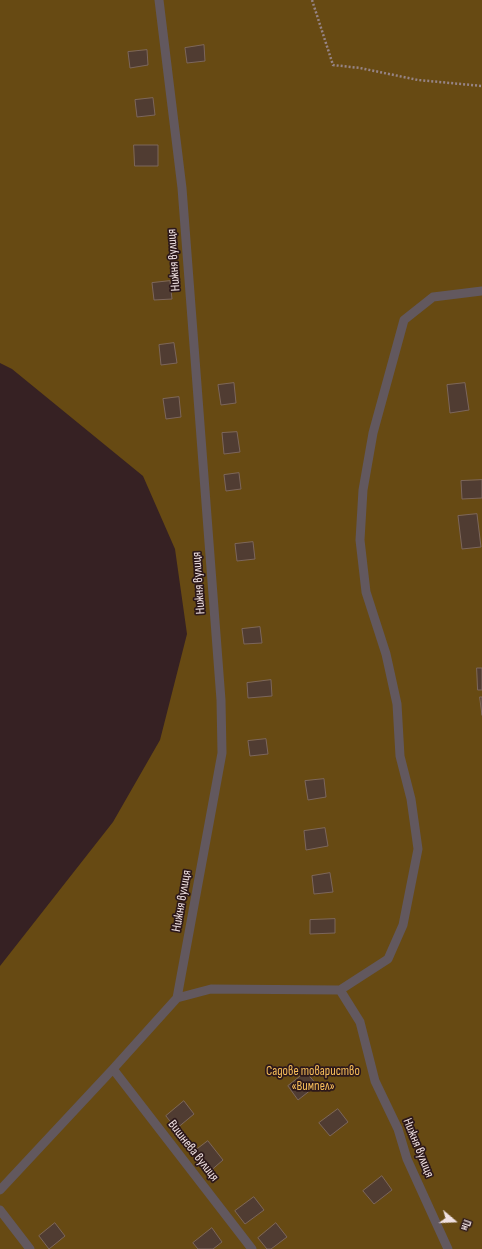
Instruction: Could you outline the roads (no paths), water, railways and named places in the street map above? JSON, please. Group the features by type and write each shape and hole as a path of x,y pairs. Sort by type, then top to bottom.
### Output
{"lane":[{"name":"Нижня вулиця","path":"159,0 182,188 221,700 222,745 222,753 177,998"},
{"path":"0,1190 177,998 211,989 340,990 388,959 403,925 418,849 411,798 400,756 396,704 386,654 366,592 360,540 363,490 373,433 404,320 433,297 482,291"},
{"name":"Нижня вулиця","path":"340,990 360,1022 374,1081 398,1129 407,1159 448,1249"},
{"name":"Вишнева вулиця","path":"113,1069 252,1249"},
{"path":"0,1210 30,1249"}],"park label":[{"name":"Садове товариство «Вимпел»","path":"313,1080"}]}
